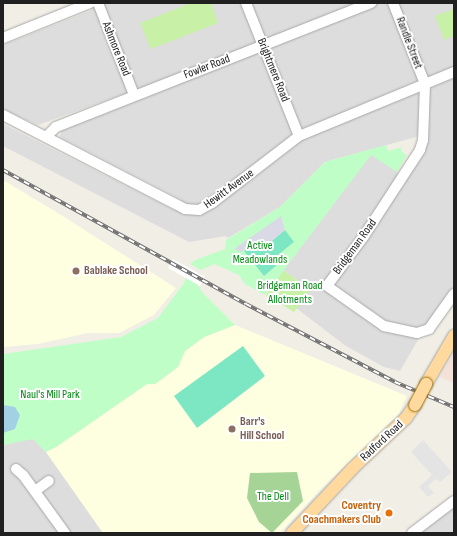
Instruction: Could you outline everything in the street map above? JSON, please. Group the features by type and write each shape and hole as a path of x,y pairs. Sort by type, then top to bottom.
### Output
{"main road":[{"name":"Radford Road","path":"292,533 353,468 406,418 454,336"}],"street":[{"path":"3,38 90,3"},
{"name":"Ashmore Road","path":"98,3 134,95"},
{"name":"Brightmere Road","path":"246,3 299,136"},
{"name":"Randle Street","path":"393,3 425,84"},
{"name":"Fowler Road","path":"47,136 56,127 367,4"},
{"name":"Hewitt Avenue","path":"3,115 192,210 206,207 299,136 454,72"},
{"name":"Bridgeman Road","path":"425,84 423,135 420,150 364,236 327,286 384,326 417,333 429,329 454,294"},
{"path":"16,469 35,491 65,533"},
{"path":"35,491 49,481"},
{"path":"412,533 454,501"}],"shaded area":[{"path":"89,3 454,3 454,294 422,333 400,371 384,367 346,346 296,308 311,290 283,270 371,154 403,176 423,135 325,162 280,207 228,238 226,236 189,242 3,146 3,124 174,210 182,200 60,137 61,131 125,105 121,95 38,125 3,109 3,45 92,10"},
{"name":"Bablake School","path":"3,180 176,288 154,315 119,333 88,333 38,344 3,347"},
{"path":"281,216 285,230 265,247 258,240 241,252 234,249"},
{"name":"Barr's Hill School","path":"235,325 407,396 399,414 323,487 280,533 103,533 46,452 56,447 147,384 155,384 163,379 178,367 185,351 204,337"},
{"path":"454,352 454,383 440,377"},
{"path":"33,438 46,452 103,533 3,533 3,445"},
{"path":"423,440 452,472 440,482 436,479 428,486 434,493 428,497 419,487 432,475 411,452"},
{"path":"454,508 454,533 424,533 422,530"}],"green space":[{"path":"191,3 211,3 218,23 151,49 140,23"},
{"path":"454,9 454,36 444,40 435,16"},
{"name":"Active Meadowlands","path":"386,145 388,151 402,147 401,151 407,155 397,172 371,155 265,295 245,284 239,275 214,264 201,270 190,264 195,260 225,249 226,240 280,207 325,162"},
{"path":"285,230 294,242 274,258 278,264 264,276 244,251 258,239 264,247"},
{"name":"Bridgeman Road Allotments","path":"283,270 311,290 294,312 266,295"},
{"name":"Naul's Mill Park","path":"186,276 196,282 201,291 235,325 204,337 185,351 178,367 155,384 147,384 56,447 46,452 33,439 3,445 3,354 121,337 158,318 184,283"},
{"path":"243,346 265,376 197,428 174,396"},
{"name":"The Dell","path":"297,472 303,501 272,533 259,522 247,498 250,473"}],"water":[{"path":"3,405 15,407 20,415 15,429 3,433"}],"pier":[{"path":"173,259 205,277 200,286 168,268"}],"railway":[{"path":"3,170 246,304 395,382 454,407"}],"place":[{"name":"Bablake School","path":"76,271"},
{"name":"Barr's Hill School","path":"232,429"},
{"name":"Coventry Coachmakers Club","path":"389,513"}]}
